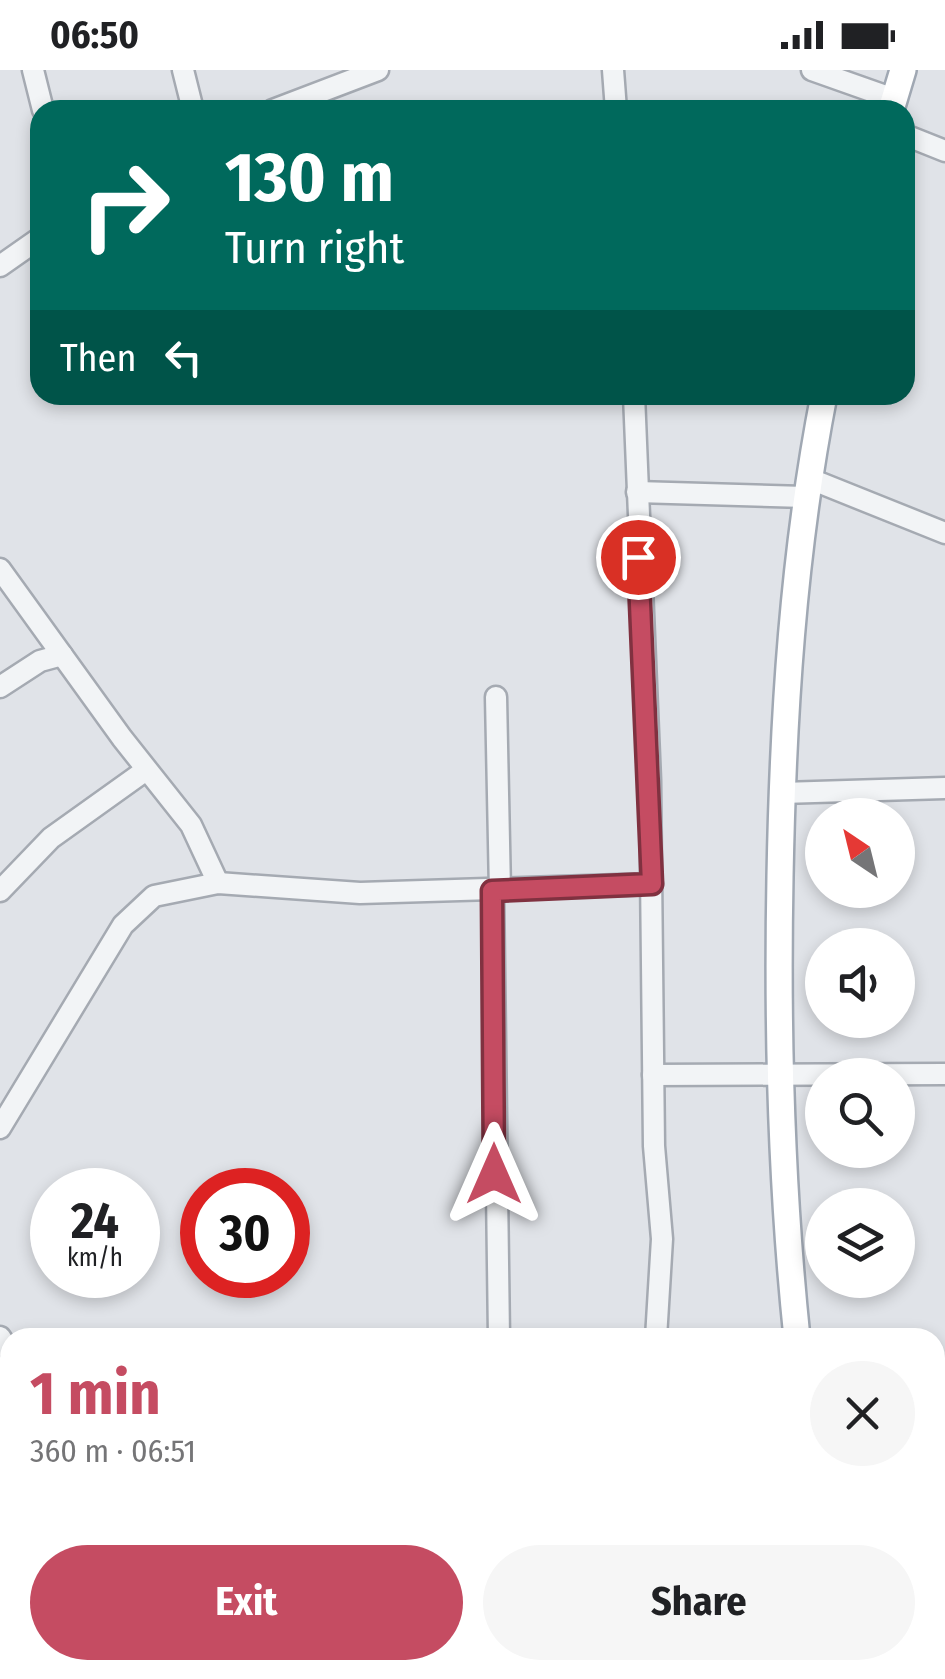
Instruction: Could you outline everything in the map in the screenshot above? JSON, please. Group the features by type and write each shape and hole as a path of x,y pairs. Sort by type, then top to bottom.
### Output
{"main road":[{"path":"894,100 903,70"},
{"path":"796,1328 778,1074 782,794 790,641 806,487 822,405"}],"street":[{"path":"32,70 40,100"},
{"path":"183,70 190,100"},
{"path":"292,100 336,77 378,70"},
{"path":"613,70 615,100"},
{"path":"812,70 881,100"},
{"path":"915,138 945,151"},
{"path":"0,266 30,245"},
{"path":"634,405 652,884 653,1075 662,1239 657,1328"},
{"path":"636,492 806,487 945,533"},
{"path":"0,569 199,837 218,883"},
{"path":"0,686 40,661 62,655"},
{"path":"496,697 498,1328"},
{"path":"0,891 51,838 146,770"},
{"path":"782,794 945,788"},
{"path":"0,1128 130,915 154,896 218,883 340,892 652,884"},
{"path":"653,1075 945,1074"}],"route":[{"path":"494,1174 492,891 652,884 638,557"}]}
